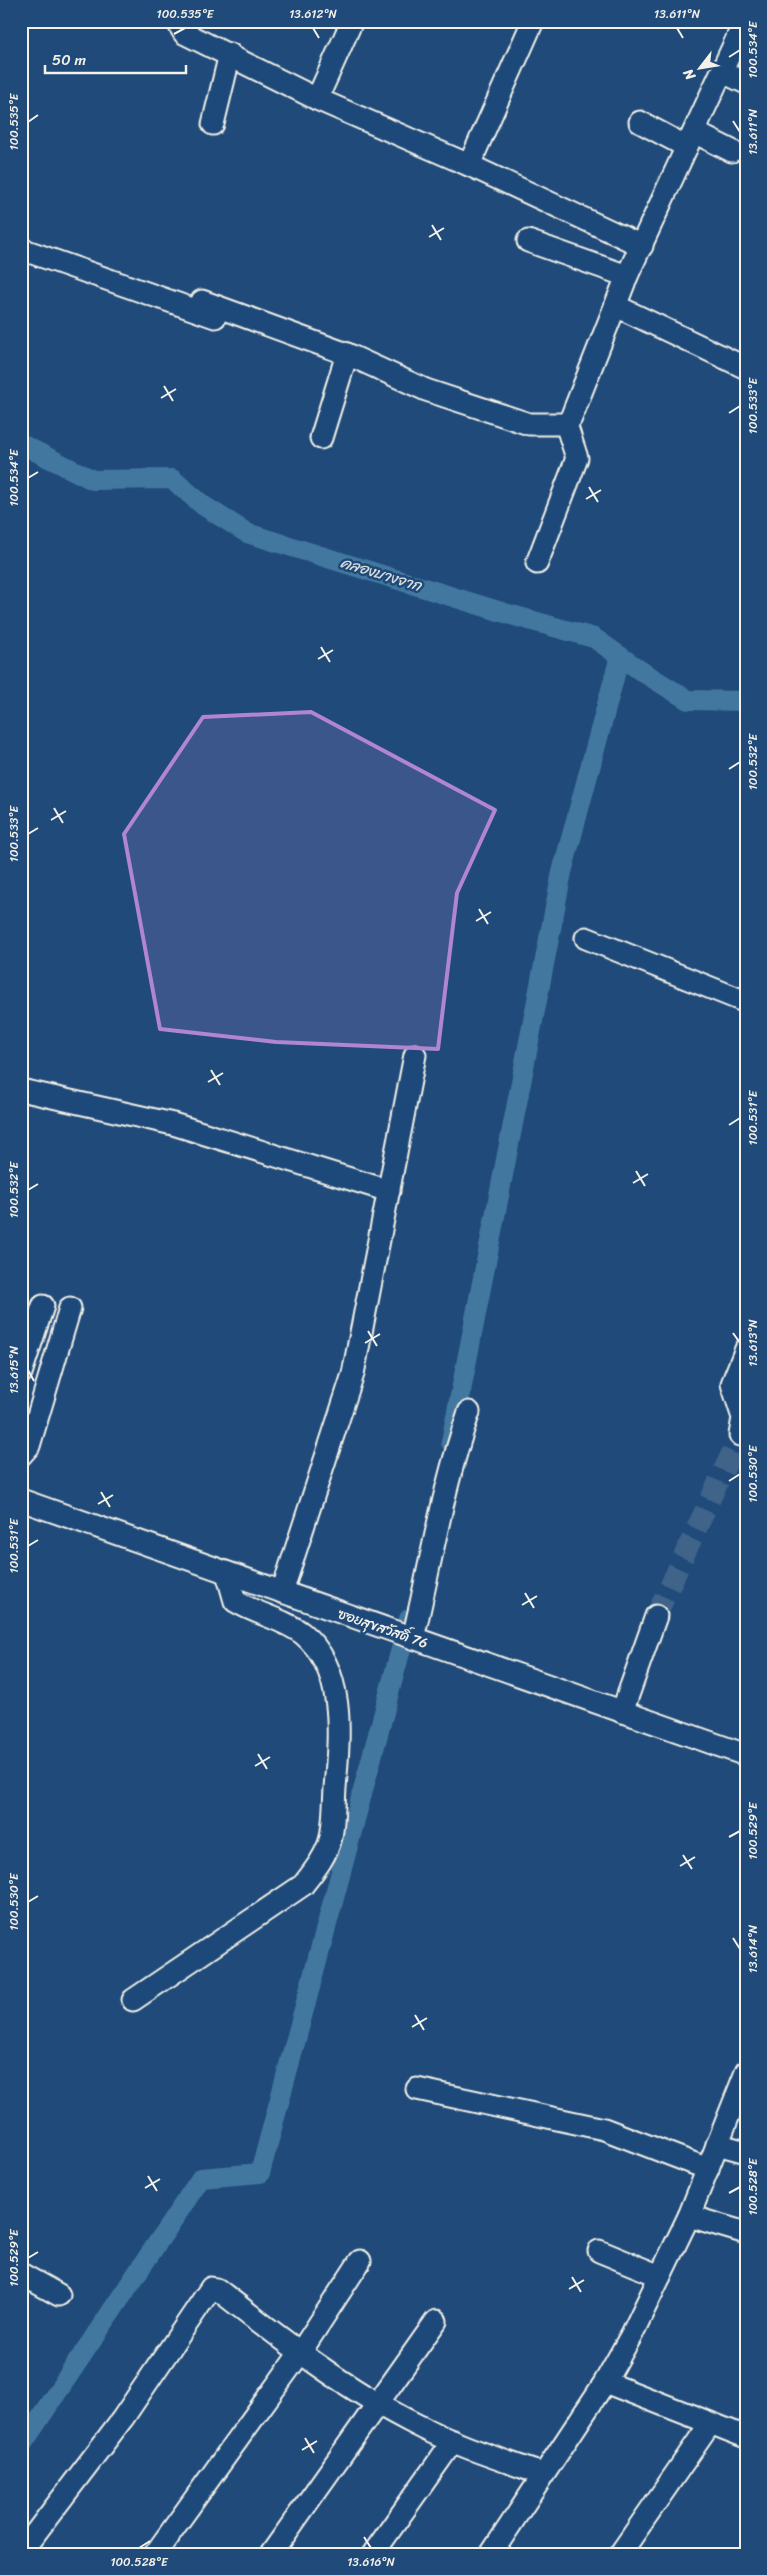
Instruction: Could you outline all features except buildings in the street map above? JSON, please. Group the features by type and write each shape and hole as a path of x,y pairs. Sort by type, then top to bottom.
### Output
{"street":[{"path":"177,21 184,33 318,99 469,165 642,246"},
{"path":"318,99 352,21"},
{"path":"469,165 533,21"},
{"path":"566,424 571,418 627,276 745,21"},
{"path":"212,124 230,54"},
{"path":"722,72 746,83"},
{"path":"640,122 690,140 732,151"},
{"path":"528,241 627,276"},
{"path":"21,249 299,346"},
{"path":"202,301 347,354 426,390 529,424 566,424"},
{"path":"616,306 746,368"},
{"path":"321,438 347,354"},
{"path":"537,563 577,458 566,424"},
{"path":"586,938 746,1002"},
{"path":"282,1592 353,1374 415,1054"},
{"path":"21,1090 172,1124 389,1191"},
{"path":"21,1373 42,1306"},
{"path":"21,1454 29,1446 70,1308"},
{"path":"740,1435 743,1418 732,1384 746,1349"},
{"path":"411,1638 445,1500 449,1472 468,1412"},
{"name":"ซอยสุขสวัสดิ์ 76","path":"21,1500 746,1756"},
{"path":"133,2000 303,1886 318,1866 331,1838 340,1733 338,1703 328,1672 320,1653 303,1634 236,1601 227,1573"},
{"path":"622,1712 656,1616"},
{"path":"491,2554 542,2474 605,2382 689,2216 746,2072"},
{"path":"417,2089 604,2129 708,2169"},
{"path":"718,2144 746,2152"},
{"path":"689,2216 746,2234"},
{"path":"599,2251 660,2276"},
{"path":"154,2554 300,2353 360,2261"},
{"path":"21,2274 59,2296"},
{"path":"21,2552 123,2418 211,2288 217,2289 300,2353 376,2403 416,2425 452,2441 542,2474"},
{"path":"271,2554 376,2403 436,2321"},
{"path":"605,2382 746,2437"},
{"path":"620,2554 710,2424"},
{"path":"373,2554 452,2441"}],"highlighted area":[{"path":"311,712 495,810 457,893 438,1049 276,1042 160,1029 124,834 203,717"}],"waterway":[{"name":"คลองบางจาก","path":"21,444 93,480 172,479 204,506 247,533 508,614 594,638 641,671 688,700 746,701"},
{"path":"451,1442 562,872 620,656"},
{"path":"21,2446 201,2178 260,2173 409,1619"}],"tunnel":[{"path":"656,1616 740,1435"}]}
